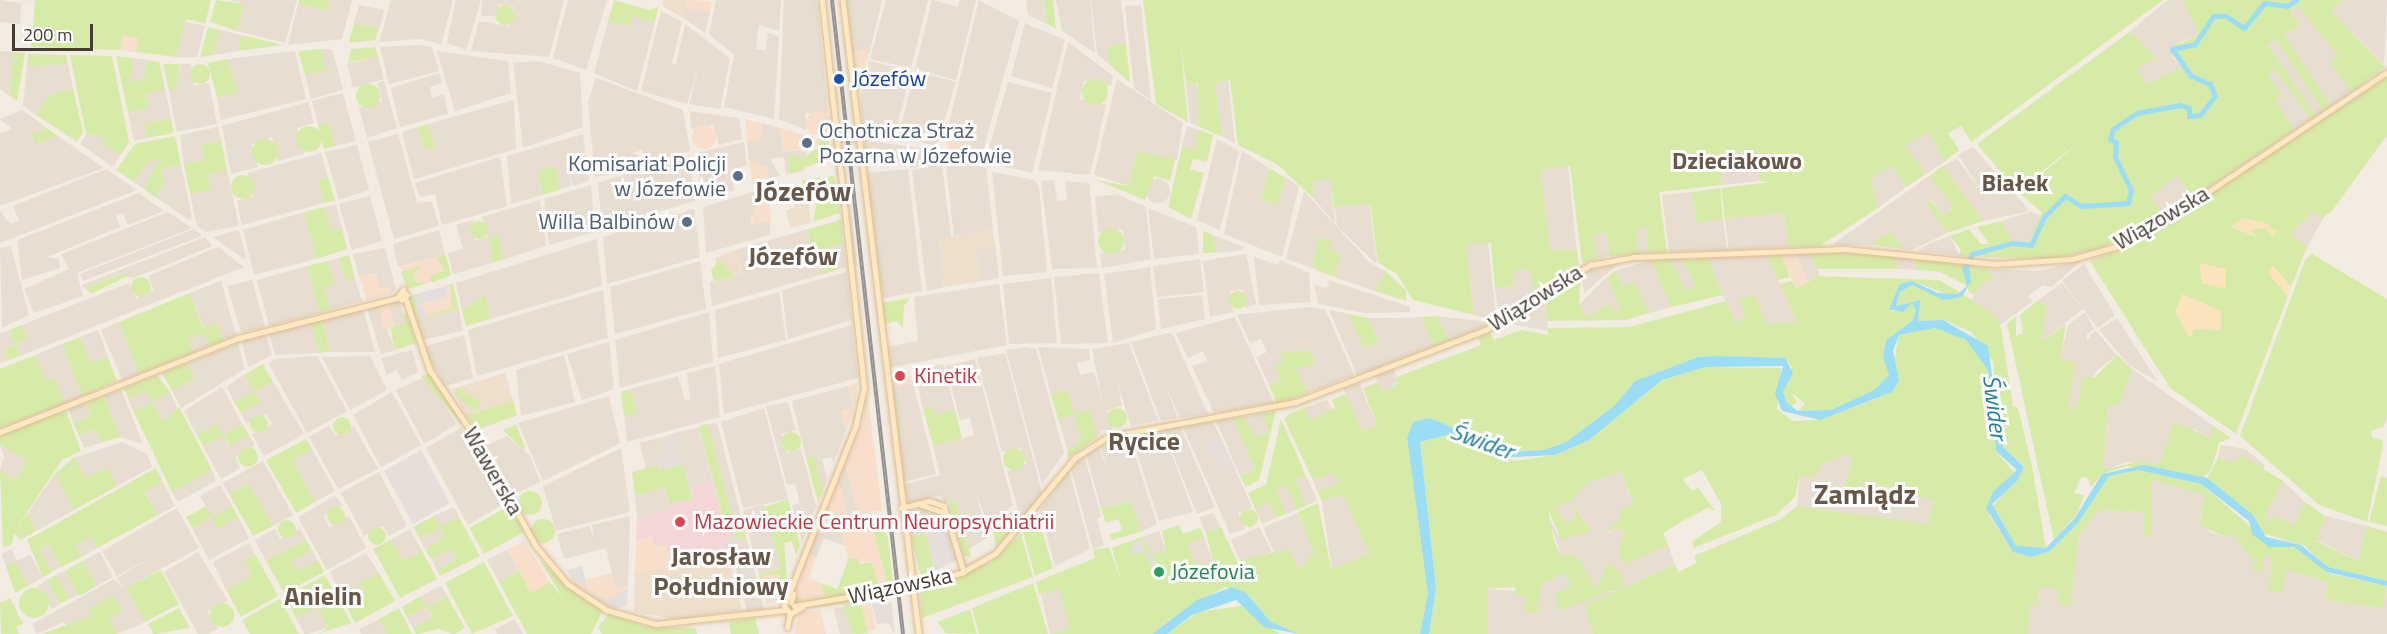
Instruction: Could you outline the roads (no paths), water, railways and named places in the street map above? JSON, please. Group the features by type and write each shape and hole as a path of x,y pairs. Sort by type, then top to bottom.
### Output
{"main road":[{"path":"786,634 795,579 864,393 822,0"},
{"path":"843,0 917,634"},
{"name":"Wiązowska","path":"607,610 671,625 767,612 913,586 964,572 1008,543 1069,465 1100,440 1129,429 1296,402 1477,334 1590,265 1634,257 1845,249 1972,262 2059,261 2130,240 2387,72"},
{"path":"836,136 858,137"},
{"name":"Wawerska","path":"0,432 239,338 387,299 400,298 408,310 430,370 480,444 536,546 561,578 607,610"},
{"path":"901,508 933,501 950,518 964,572"}],"water":[{"name":"Świder","path":"1962,265 1969,266 1971,281 1962,297 1943,300 1912,285 1900,292 1896,306 1920,300 1918,321 1943,320 1988,346 2002,446 2024,467 2017,481 1992,504 2016,546 2046,548 2075,518 2102,474 2144,465 2207,478 2252,514 2266,537 2301,545 2328,567 2387,581 2387,586 2327,572 2294,547 2269,547 2252,534 2249,521 2201,484 2138,470 2109,476 2078,523 2050,551 2031,557 2013,552 1986,508 1993,492 2017,470 1996,451 1988,370 1966,340 1935,328 1899,335 1893,351 1899,381 1892,392 1820,420 1782,411 1775,394 1783,366 1705,367 1662,380 1589,440 1555,455 1497,458 1447,435 1420,442 1436,588 1429,634 1420,634 1428,594 1407,437 1413,422 1430,418 1510,452 1544,450 1566,442 1614,406 1635,381 1698,357 1718,356 1785,358 1793,373 1783,392 1787,403 1798,411 1831,410 1874,390 1889,375 1883,358 1886,340 1912,321 1916,310 1912,303 1903,312 1889,309 1900,284 1912,281 1938,293 1958,294 1967,286"},
{"path":"1232,587 1246,593 1271,622 1299,634 1264,627 1236,600 1192,615 1167,634 1152,634 1197,600"}],"waterway":[{"path":"1965,271 1972,254 2012,243 2031,245 2044,217 2065,196 2081,206 2128,203 2131,190 2115,157 2116,143 2110,139 2113,129 2137,113 2179,105 2189,108 2189,116 2200,115 2215,96 2210,84 2191,76 2172,49 2195,44 2213,16 2226,16 2244,28 2264,3 2287,6 2296,0"}],"railway":[{"path":"832,0 903,634"}],"place":[{"name":"Józefów","path":"839,79"},
{"name":"Ochotnicza Straż Pożarna w Józefowie","path":"807,143"},
{"name":"Komisariat Policji w Józefowie","path":"738,176"},
{"name":"Willa Balbinów","path":"687,222"},
{"name":"Kinetik","path":"900,376"},
{"name":"Mazowieckie Centrum Neuropsychiatrii","path":"680,522"},
{"name":"Józefovia","path":"1159,572"}],"district":[{"name":"Dzieciakowo","path":"1737,161"},
{"name":"Białek","path":"2015,183"},
{"name":"Józefów","path":"803,191"},
{"name":"Józefów","path":"793,256"},
{"name":"Rycice","path":"1144,441"},
{"name":"Zamlądz","path":"1865,494"},
{"name":"Jarosław Południowy","path":"721,571"},
{"name":"Anielin","path":"323,596"}]}
